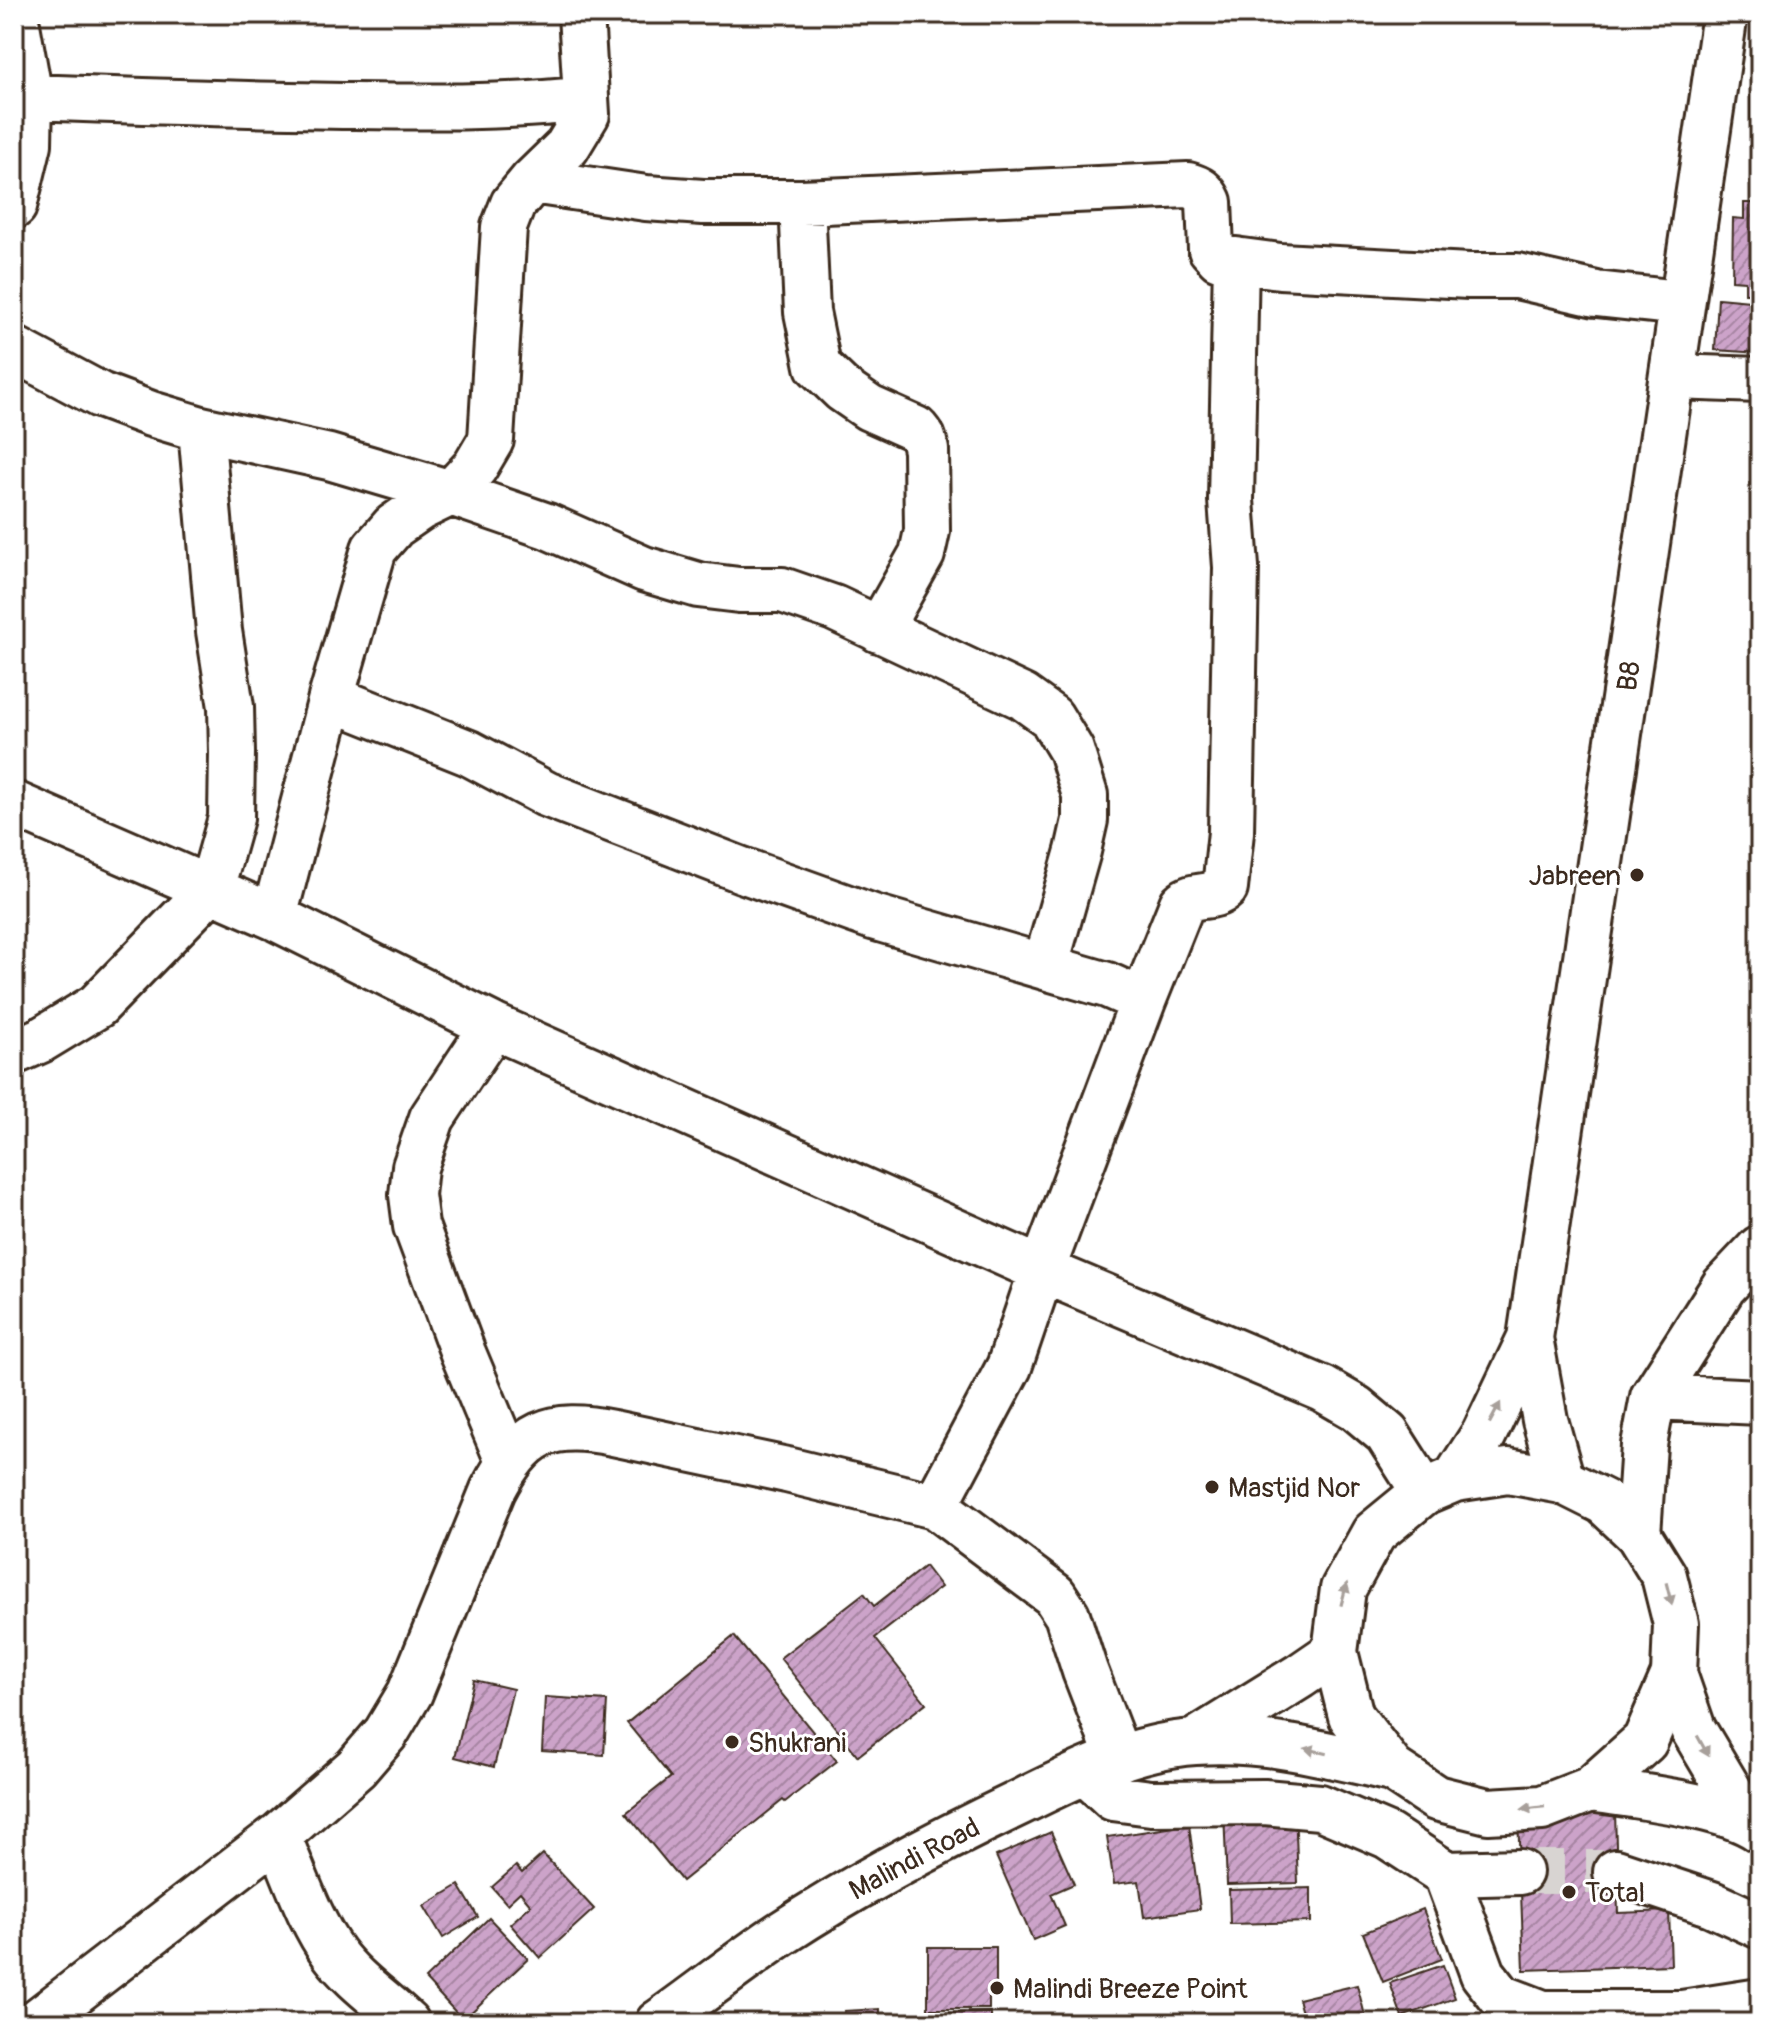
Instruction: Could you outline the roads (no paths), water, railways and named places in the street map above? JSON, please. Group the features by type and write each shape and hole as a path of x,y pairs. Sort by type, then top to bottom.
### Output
{"main road":[{"path":"14,206 29,144 30,97 15,14"},
{"path":"274,917 331,698 374,549 394,526 420,508 451,493 475,467 491,440 504,227 513,204 567,147 587,114 581,14"},
{"name":"B8","path":"1530,1338 1673,377 1680,303 1725,14"},
{"path":"30,97 460,108 526,106 586,99"},
{"path":"532,181 646,198 703,202 802,202 1188,185 1200,189 1206,196 1211,249 1219,258 1328,268 1517,276 1596,294 1680,303"},
{"path":"802,202 807,312 818,366 843,390 869,408 916,429 923,438 926,450 927,531 922,554 879,630"},
{"path":"935,1506 1009,1367 1042,1270 1182,904 1187,898 1218,894 1225,888 1231,832 1236,583 1231,500 1236,260"},
{"path":"14,349 100,395 201,429 329,457 451,493 547,526 644,569 718,589 782,590 834,608 1023,697 1051,717 1071,750 1085,795 1085,820 1045,967"},
{"path":"1673,377 1760,380"},
{"path":"14,1052 41,1040 97,1006 211,889 231,818 231,707 219,631 201,429"},
{"path":"331,698 469,753 546,794 742,870 873,917 1107,985 1143,1001"},
{"path":"14,804 274,917 493,1026 1042,1270 1323,1389 1356,1408 1439,1486"},
{"path":"493,1026 432,1118 415,1167 412,1195 416,1226 463,1353 508,1461"},
{"path":"1638,1534 1644,1445 1653,1397 1724,1286 1760,1248"},
{"path":"1530,1338 1545,1420 1562,1481"},
{"path":"1439,1486 1508,1471 1562,1481 1604,1502 1638,1534 1664,1576 1676,1624 1674,1674 1645,1741 1591,1789 1542,1808 1488,1811 1436,1798 1392,1769 1351,1716 1335,1652 1343,1589 1374,1533 1439,1486 1484,1434 1530,1338"},
{"path":"1653,1397 1760,1402"},
{"path":"14,2008 33,2023 278,1836 356,1768 386,1733 410,1693 493,1490 508,1461 527,1442 558,1429 587,1428 787,1470 935,1506 1054,1595 1067,1615 1085,1671 1102,1765 1113,1798 1151,1803 1264,1802 1320,1807 1388,1836 1446,1874 1520,1872"},
{"name":"Malindi Road","path":"1194,1742 1335,1652"},
{"path":"1674,1674 1693,1729 1753,1825"},
{"name":"Malindi Road","path":"658,2023 780,1935 853,1890 929,1846 1102,1765 1194,1742 1291,1746 1392,1769"},
{"path":"1591,1789 1685,1805 1753,1825"},
{"path":"278,1836 316,1923 334,1954 353,1976 407,2023"},
{"path":"1616,1872 1712,1904 1760,1926"},
{"path":"1446,1874 1483,1974 1501,1997 1543,2013 1682,2013 1760,2001"}],"tunnel":[{"path":"1520,1872 1616,1872"}],"place":[{"name":"Jabreen","path":"1637,875"},
{"name":"Mastjid Nor","path":"1212,1487"},
{"name":"Shukrani","path":"732,1742"},
{"name":"Total","path":"1569,1892"},
{"name":"Malindi Breeze Point","path":"997,1988"}]}
